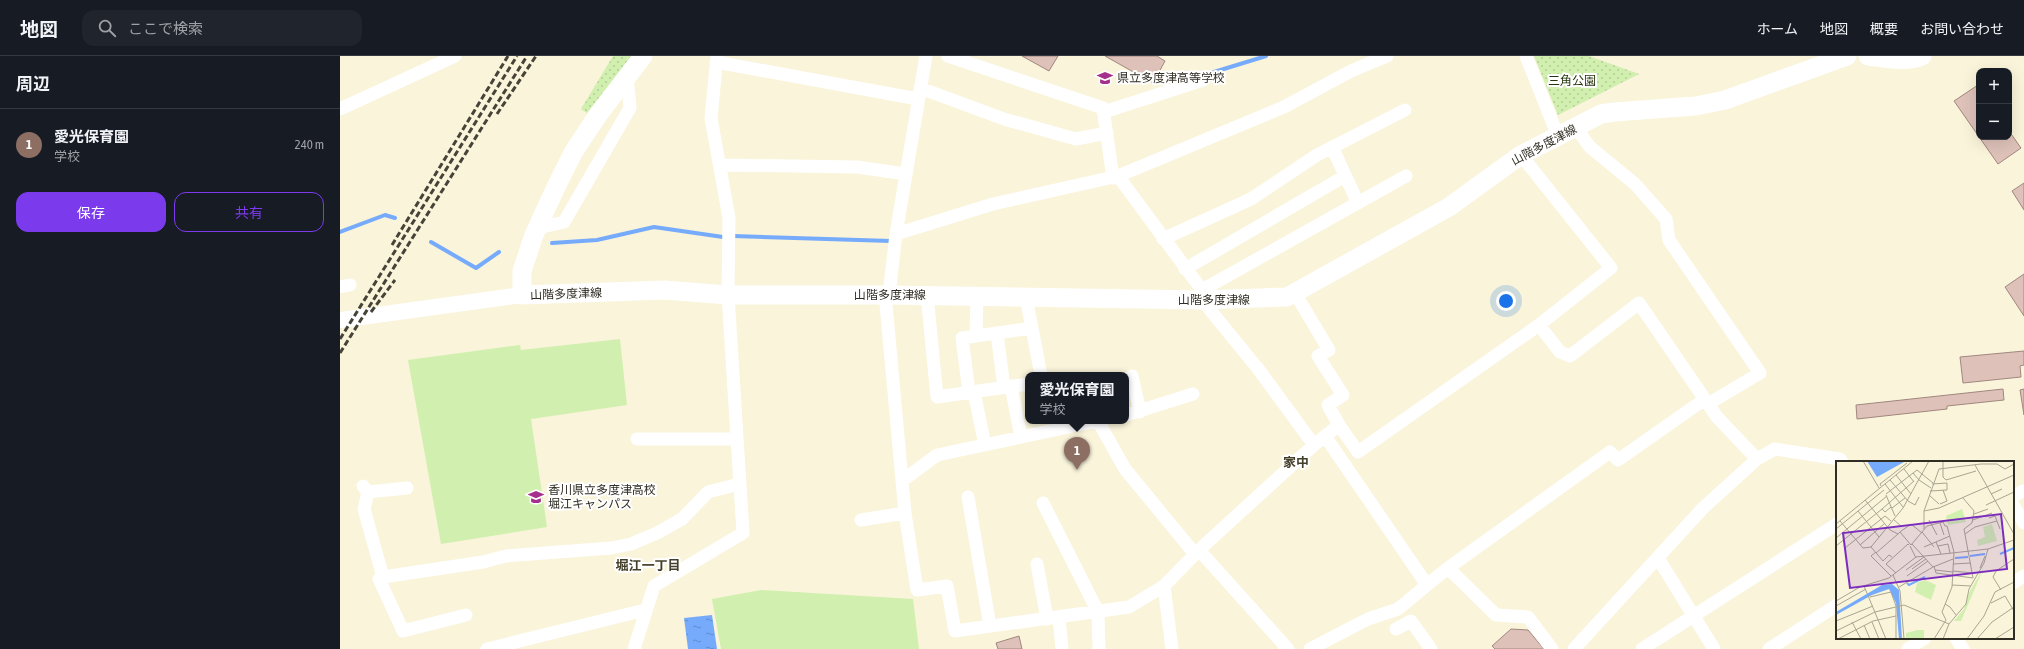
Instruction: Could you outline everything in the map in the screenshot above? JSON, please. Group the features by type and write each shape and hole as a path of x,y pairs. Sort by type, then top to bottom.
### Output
{"main road":[{"path":"522,295 522,271 538,228 574,151 643,56"},
{"name":"山階多度津線","path":"522,295 664,290 728,295 1026,297 1202,295 1262,300 1287,297 1448,207 1521,155 1601,114 1696,106 1725,100 1847,56"},
{"path":"1868,56 1897,60 1922,56"}],"street":[{"path":"340,109 455,56"},
{"path":"926,56 896,234 889,295 886,304 905,513 916,590 947,586 955,631 1129,607 1164,586 1197,552 1314,445 1339,425"},
{"path":"948,56 1103,108 1115,177 1163,239 1202,295 1314,445"},
{"path":"896,234 993,204 1115,177 1284,107 1351,71 1387,56"},
{"path":"1526,56 1558,136"},
{"path":"634,649 645,610 654,586 743,533 728,295 729,218 712,118 716,59 919,94 1076,139 1107,133"},
{"path":"538,228 564,222 572,209 630,108 627,76"},
{"path":"1104,112 1203,80"},
{"path":"1163,239 1251,200 1332,147 1405,110"},
{"path":"1310,649 1368,619 1398,609 1448,568 1610,452 1618,460 1706,401 1760,372 1669,240 1666,219 1636,184 1590,147 1576,128"},
{"path":"1332,147 1358,203"},
{"path":"1295,293 1329,350 1318,356 1343,395 1328,405 1339,425 1358,452 1539,325 1611,268 1521,155"},
{"path":"720,165 857,167 906,174"},
{"path":"1185,269 1345,176"},
{"path":"1202,295 1406,176"},
{"path":"340,320 522,295"},
{"path":"927,296 937,397 1025,384"},
{"path":"976,336 977,296"},
{"path":"1026,297 1040,372"},
{"path":"1539,325 1560,352 1570,356 1639,303 1717,417 1757,459"},
{"path":"985,445 971,392 962,338 1032,328"},
{"path":"996,334 1007,387 1021,437"},
{"path":"1132,376 1140,412"},
{"path":"1129,414 1193,394"},
{"path":"902,481 937,455 1021,437 1055,425 1066,424"},
{"path":"1100,424 1124,469 1197,552 1288,649"},
{"path":"1325,436 1427,585"},
{"path":"637,439 736,439"},
{"path":"1574,649 1703,508 1757,459 1775,449 1829,456 1840,459 1841,461"},
{"path":"466,615 403,631 379,579 383,577 483,562 506,556 611,548 631,544 682,519 708,492 739,484"},
{"path":"383,577 364,509 365,489 407,488"},
{"path":"968,497 990,626"},
{"path":"1043,503 1098,612 1100,649"},
{"path":"2014,508 2024,523"},
{"path":"861,520 905,513"},
{"path":"1642,649 1836,525"},
{"path":"1658,558 1714,649"},
{"path":"1037,564 1062,649"},
{"path":"1448,568 1496,615 1528,618 1552,649"},
{"path":"2014,582 2024,576"},
{"path":"1164,586 1172,649"},
{"path":"1769,649 1836,606"},
{"path":"487,649 645,610"},
{"path":"1396,629 1411,621 1431,649"},
{"path":"1908,649 1923,639"},
{"path":"1957,639 1963,649"}],"green space":[{"path":"613,56 632,56 587,113 581,109"},
{"name":"三角公園","path":"1534,56 1589,56 1639,74 1558,115"},
{"path":"620,339 627,405 531,419 547,527 441,544 408,360 520,345 521,350"},
{"path":"761,590 913,599 919,649 721,649 712,599"}],"water":[{"path":"712,615 717,649 688,649 684,618"}],"building":[{"path":"1022,56 1058,56 1049,71"},
{"path":"1105,56 1157,56 1165,61 1153,83"},
{"path":"1976,86 1976,133 1954,101"},
{"path":"2012,135 2021,148 1998,164 1981,140 2012,140"},
{"path":"2024,183 2024,210 2012,191"},
{"path":"2024,274 2024,316 2005,287"},
{"path":"2024,351 2024,365 2020,366 2021,377 1963,383 1960,357"},
{"path":"2003,389 2004,400 1947,406 1947,409 1857,419 1856,405"},
{"path":"2024,389 2024,415 2020,390"},
{"path":"1511,629 1528,630 1544,649 1495,649 1492,646"},
{"path":"1019,636 1022,649 998,649 996,643"}],"waterway":[{"path":"1201,76 1266,56"},
{"path":"340,232 385,215 395,218"},
{"path":"552,243 597,240 654,227 723,237"},
{"path":"733,236 891,241"},
{"path":"431,242 476,268 499,252"}],"railway":[{"path":"392,245 508,56"},
{"path":"340,339 517,56"},
{"path":"340,353 527,56"},
{"path":"497,114 536,56"},
{"path":"371,312 395,280"}],"place":[{"name":"県立多度津高等学校","path":"1105,78"},
{"name":"愛光保育園","path":"1077,470"},
{"name":"香川県立多度津高校 堀江キャンパス","path":"536,497"}],"district":[{"name":"家中","path":"1296,462"},
{"name":"堀江一丁目","path":"648,565"}]}
